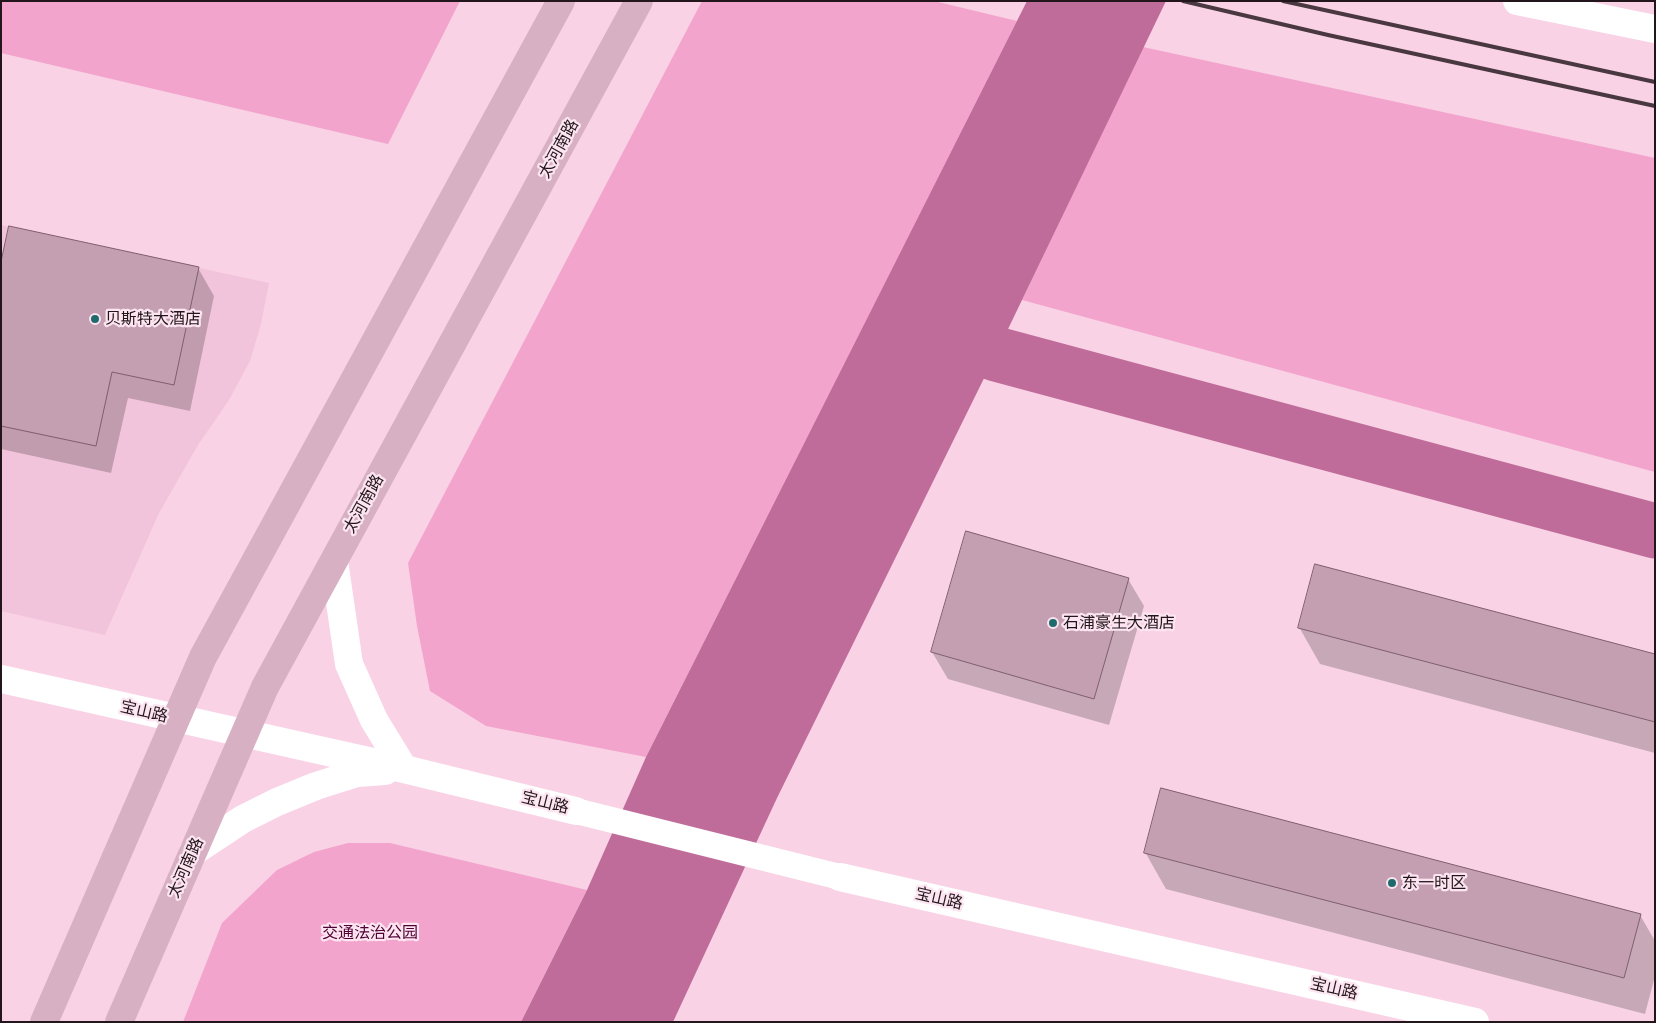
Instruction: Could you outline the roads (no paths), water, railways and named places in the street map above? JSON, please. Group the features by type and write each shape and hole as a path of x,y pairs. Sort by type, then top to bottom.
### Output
{"main road":[{"path":"44,1022 203,657 561,1"},
{"name":"太河南路","path":"119,1022 265,687 639,1"}],"street":[{"path":"1517,1 1655,29"},
{"path":"193,852 243,819 316,786 357,773 404,769 374,720 349,664 334,561"},
{"name":"宝山路","path":"1,680 404,769 840,877 1475,1022"}],"waterway":[{"path":"996,354 1655,531"}],"railway":[{"path":"1183,1 1328,35 1655,106"},
{"path":"1283,1 1655,82"}],"place":[{"name":"贝斯特大酒店","path":"95,319"},
{"name":"石浦豪生大酒店","path":"1053,623"},
{"name":"东一时区","path":"1392,883"}],"park label":[{"name":"交通法治公园","path":"370,933"}]}
